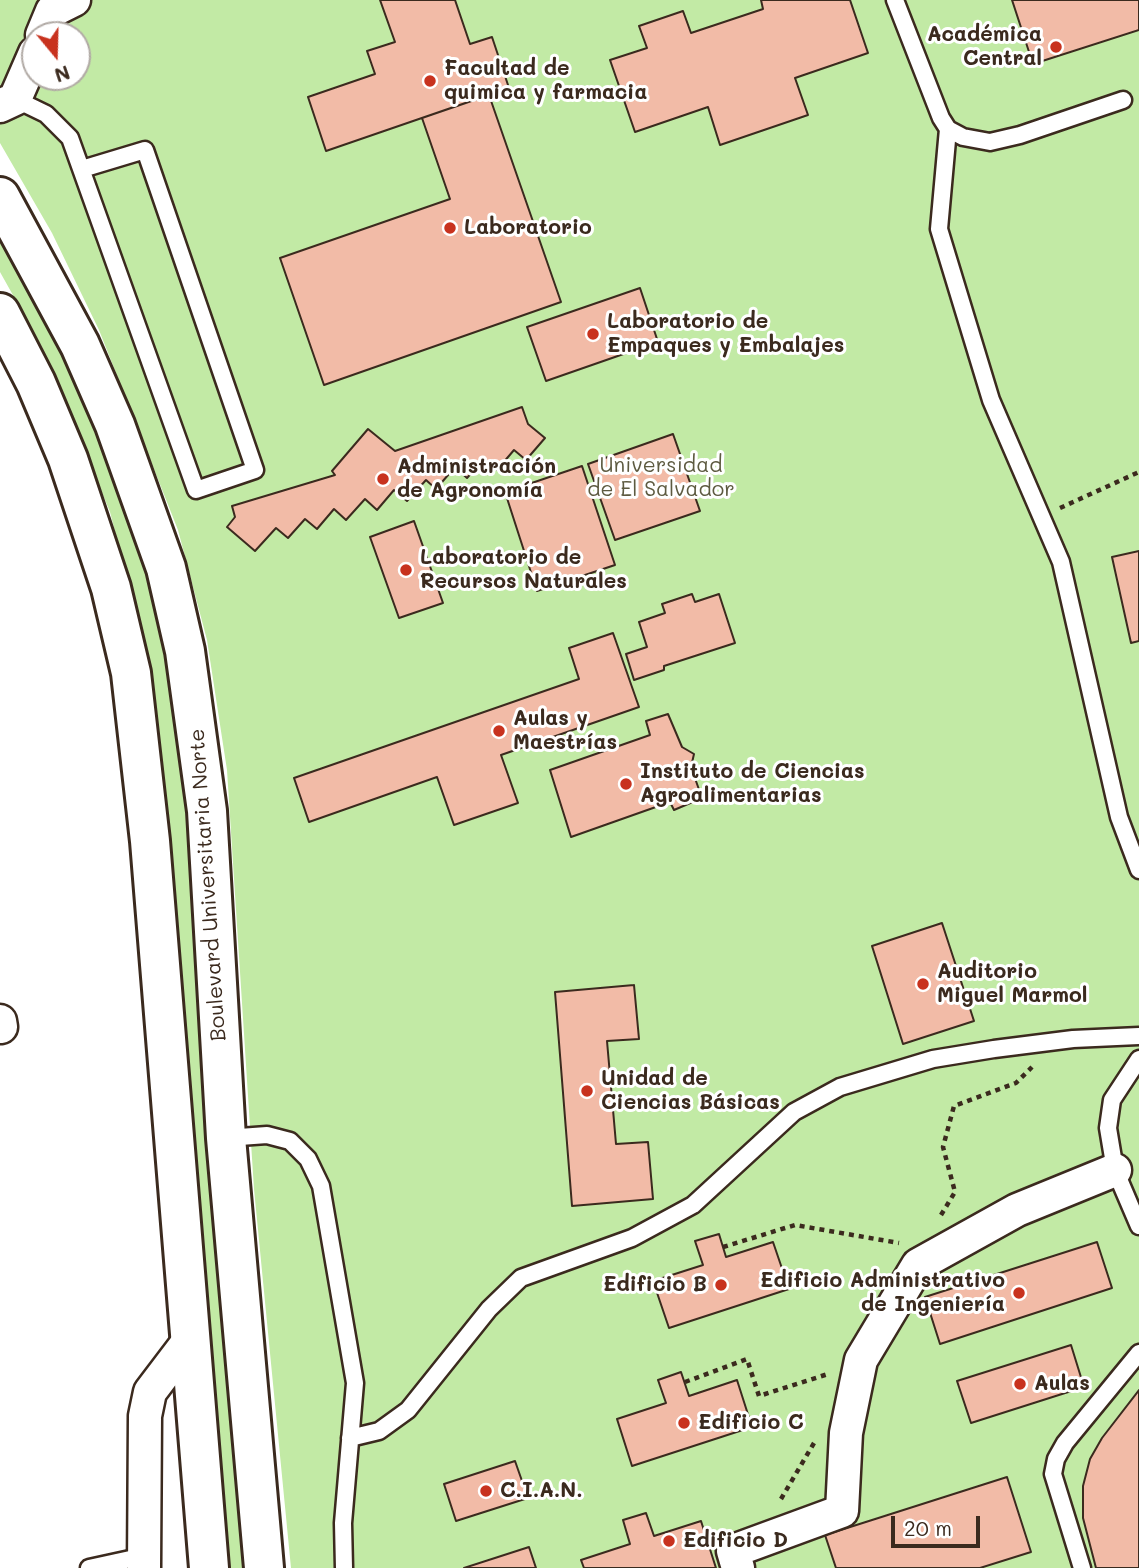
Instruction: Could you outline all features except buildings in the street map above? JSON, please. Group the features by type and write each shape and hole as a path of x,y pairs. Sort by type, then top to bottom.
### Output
{"main road":[{"name":"Boulevard Universitaria Norte","path":"0,197 80,345 115,425 166,569 185,652 207,811 226,1138 264,1568"},
{"path":"0,313 36,383 68,459 111,588 131,673 146,805 209,1568"}],"street":[{"path":"48,21 52,11 74,0"},
{"path":"7,102 21,78"},
{"path":"738,1568 733,1551 842,1511 846,1433 861,1360 918,1265 1017,1210 1115,1170"},
{"path":"144,1562 150,1392 191,1338"}],"lane":[{"path":"895,0 932,98 948,129 939,229 991,400 1061,562 1119,817 1139,870"},
{"path":"948,129 963,137 990,142 1020,135 1124,100"},
{"path":"7,102 47,114 70,138 196,490 256,470 145,150 82,169"},
{"path":"350,1438 379,1431 408,1409 489,1310 522,1278 632,1238 693,1205 794,1112 840,1087 933,1059 1073,1039 1139,1036"},
{"path":"1139,1059 1112,1100 1108,1128 1115,1170 1139,1226"},
{"path":"226,1138 267,1135 290,1141 308,1159 321,1186 355,1382 343,1523 344,1568"},
{"path":"1082,1568 1054,1474 1055,1459 1139,1353"},
{"path":"89,1568 144,1562"}],"path":[{"path":"1042,517 1139,472"},
{"path":"723,1247 795,1224 909,1245"},
{"path":"685,1382 747,1359 759,1396 834,1372"}],"green space":[{"name":"Universidad de El Salvador","path":"0,0 1139,0 1139,1568 291,1568 254,1189 227,770 207,640 178,530 99,330 52,233 0,143"},
{"path":"0,225 82,380 158,605 182,745 250,1568 225,1568 155,709 145,649 110,512 42,347 0,272"}],"place":[{"name":"Académica Central","path":"1056,47"},
{"name":"Facultad de quimica y farmacia","path":"430,81"},
{"name":"Laboratorio","path":"450,228"},
{"name":"Laboratorio de Empaques y Embalajes","path":"593,334"},
{"name":"Administración de Agronomía","path":"383,479"},
{"name":"Laboratorio de Recursos Naturales","path":"406,570"},
{"name":"Aulas y Maestrías","path":"499,731"},
{"name":"Instituto de Ciencias Agroalimentarias","path":"626,784"},
{"name":"Auditorio Miguel Marmol","path":"923,984"},
{"name":"Unidad de Ciencias Básicas","path":"587,1091"},
{"name":"Edificio B","path":"721,1285"},
{"name":"Edificio Administrativo de Ingeniería","path":"1019,1293"},
{"name":"Aulas","path":"1020,1384"},
{"name":"Edificio C","path":"684,1423"},
{"name":"C.I.A.N.","path":"486,1491"},
{"name":"Edificio D","path":"669,1541"}]}
